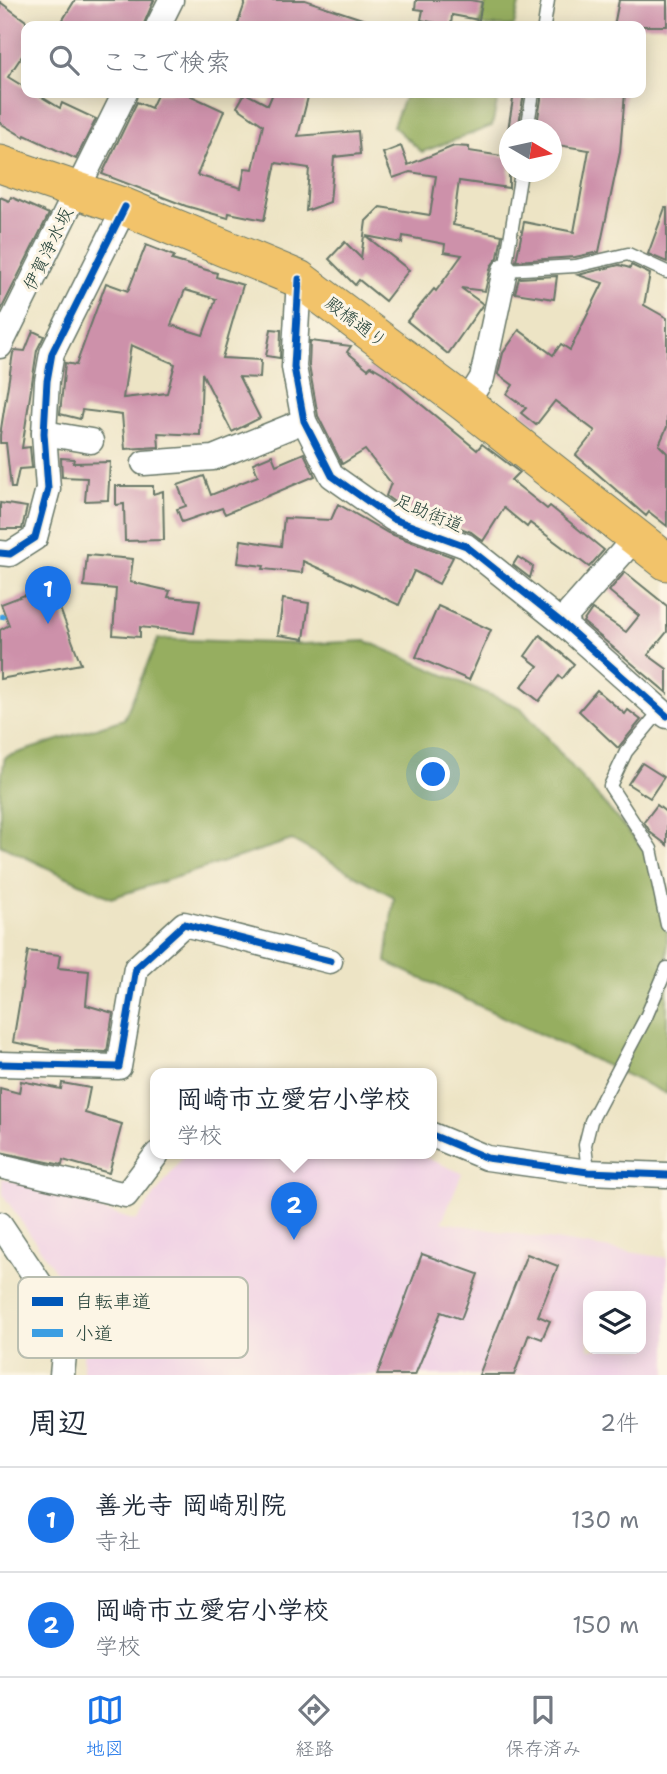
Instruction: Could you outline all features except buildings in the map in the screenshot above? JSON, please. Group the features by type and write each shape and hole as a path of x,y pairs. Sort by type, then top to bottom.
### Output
{"main road":[{"name":"殿橋通り","path":"0,164 125,207 299,279 466,404 667,562"}],"street":[{"path":"160,21 171,0"},
{"name":"伊賀浄水坂","path":"0,346 123,98"},
{"path":"0,552 10,554 35,538 48,489 44,433 47,381 52,353 125,207"},
{"path":"466,404 482,378 505,270"},
{"name":"足助街道","path":"299,279 294,368 304,421 332,476 393,519 466,546 561,622 664,714"},
{"path":"144,463 213,458 304,421"},
{"path":"44,433 92,441"},
{"path":"561,622 636,537"},
{"path":"0,1064 118,1067 136,968 184,923 330,961"},
{"path":"437,1137 487,1158 588,1172 667,1175"},
{"path":"0,1166 126,1195 153,1159"},
{"path":"0,1224 36,1277"}],"lane":[{"path":"545,21 548,0"},
{"path":"529,119 532,98"},
{"path":"519,182 505,270 576,266 628,254 667,272"},
{"path":"664,714 626,752 610,786 651,849 667,925"},
{"path":"588,1172 585,1145 591,1121 646,1017 667,968"}],"shaded area":[{"path":"181,1159 429,1159 462,1173 442,1222 667,1258 667,1375 83,1375 83,1358 248,1358 248,1277 59,1277 3,1195 2,1178 136,1221"}],"green space":[{"path":"520,0 515,21 480,21 486,1"},
{"path":"404,98 498,98 492,126 422,152 393,126"},
{"path":"158,639 304,644 366,641 521,708 660,868 667,887 667,1094 386,962 394,897 292,840 111,898 0,845 0,784 5,757 124,719"}],"marked path":[{"path":"0,616 5,617"}],"cycle path":[{"path":"0,553 10,554 35,538 48,489 44,433 47,381 52,353 125,207"},
{"path":"299,279 294,367 304,421 332,476 393,519 466,546 561,622 667,716"},
{"path":"0,1064 119,1067 136,968 184,924 330,961"},
{"path":"437,1137 487,1158 588,1172 667,1175"}],"place":[{"name":"善光寺 岡崎別院","path":"48,624"},
{"name":"岡崎市立愛宕小学校","path":"294,1240"}]}
